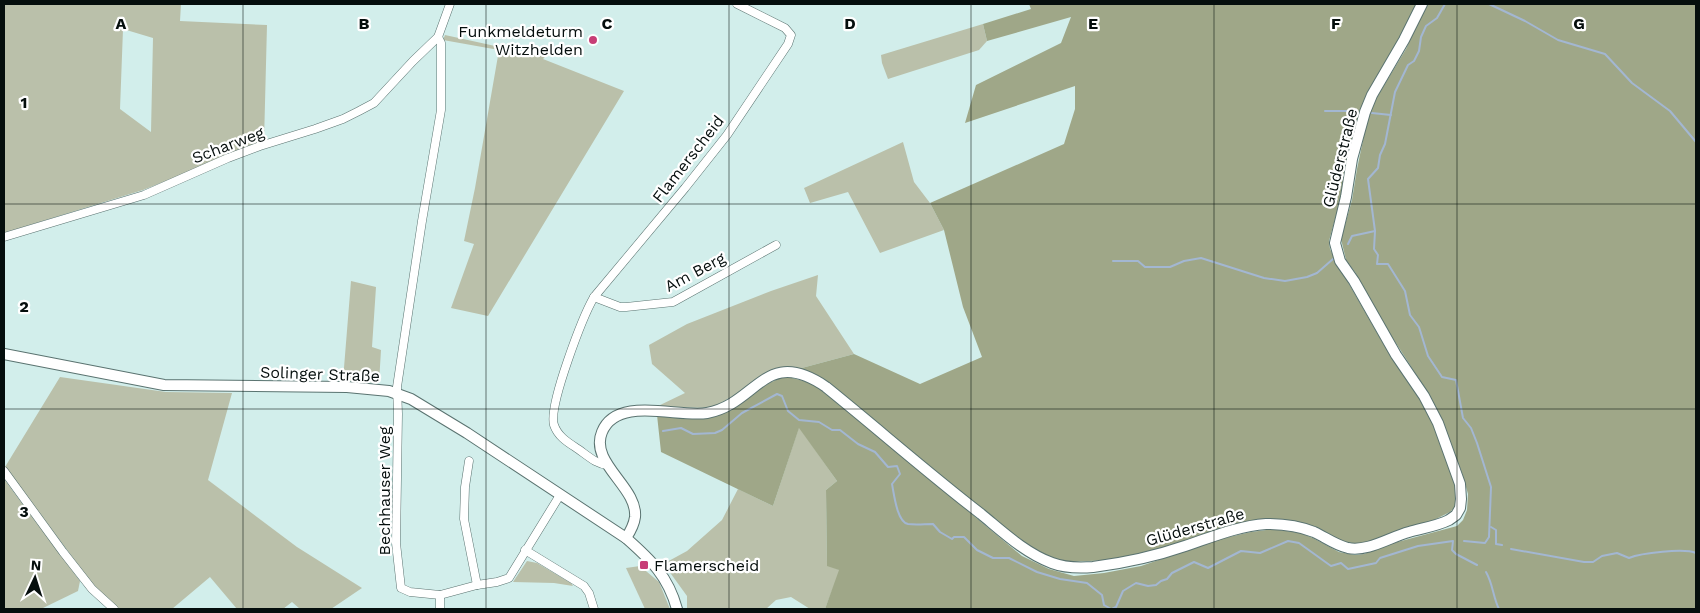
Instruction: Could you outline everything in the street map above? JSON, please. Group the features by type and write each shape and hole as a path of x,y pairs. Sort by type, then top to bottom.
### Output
{"main road":[{"name":"Glüderstraße","path":"626,538 635,519 635,511 631,499 608,465 601,449 600,438 608,423 621,414 643,411 696,414 712,412 728,405 768,376 780,373 807,376 826,387 942,484 1014,540 1042,558 1060,566 1086,567 1133,560 1254,525 1276,524 1297,527 1314,532 1340,546 1356,549 1368,547 1456,516 1460,508 1460,484 1438,423 1428,402 1396,354 1354,281 1340,261 1335,243 1346,197 1352,159 1365,112 1372,95 1404,40 1422,4"},
{"name":"Solinger Straße","path":"4,354 164,385 347,387 369,388 398,394 435,413 626,538 650,560 664,577 674,596 677,609"}],"street":[{"name":"Scharweg","path":"4,237 144,195 252,149 343,120 374,103 438,37 450,4"},
{"name":"Flamerscheid","path":"608,465 600,464 563,439 558,433 553,420 558,390 575,341 594,297 727,135 788,44 791,35 785,28 737,4"},
{"name":"Scharweg","path":"398,394 397,387 422,221 441,110 441,61 438,37"},
{"name":"Am Berg","path":"594,297 620,307 669,303 776,244"},
{"name":"Bechhauser Weg","path":"398,394 396,543 401,588 410,592 440,595"},
{"path":"470,461 465,487 464,518 476,585"},
{"path":"4,471 92,589 114,609"},
{"path":"440,609 440,595 509,578 560,495"},
{"path":"525,550 584,586 590,593 594,609"}],"green space":[{"path":"4,4 181,4 180,21 267,25 264,142 143,190 4,233","holes":["123,29 153,38 151,132 120,109"]},
{"path":"1029,4 1416,4 1399,42 1364,101 1357,120 1344,175 1341,197 1329,241 1330,249 1337,263 1384,345 1421,398 1430,416 1455,484 1456,506 1450,512 1432,521 1358,544 1340,541 1320,529 1303,524 1262,519 1232,525 1171,546 1112,560 1066,562 1049,557 1024,543 798,369 854,354 920,384 982,357 963,307 944,230 930,203 1064,144 1075,109 1075,86 965,123 976,85 1061,43 1071,17 987,41 983,24 1031,9"},
{"path":"1427,4 1696,4 1696,609 825,609 839,570 827,566 826,490 837,481 799,428 773,506 661,452 657,415 697,418 782,377 813,384 822,389 1022,556 1049,569 1074,576 1141,566 1220,539 1273,529 1300,533 1339,552 1355,555 1457,526 1463,520 1467,510 1468,494 1441,419 1430,396 1383,323 1355,272 1346,260 1341,239 1352,200 1366,126 1374,102 1406,49"},
{"path":"983,24 987,41 979,50 888,79 881,55"},
{"path":"445,35 545,57 543,59 624,91 488,316 451,308 474,244 464,241 499,50 443,40"},
{"path":"903,142 914,182 930,203 944,230 880,253 848,192 810,203 804,188"},
{"path":"818,275 816,296 854,354 798,369 743,390 712,408 656,407 685,393 652,364 649,345 687,324"},
{"path":"351,281 376,287 372,347 381,350 379,383 343,380"},
{"path":"60,377 166,392 232,393 208,480 297,547 362,588 331,609 300,609 292,602 283,609 237,609 210,577 172,609 117,609 91,582 5,467"},
{"path":"799,427 837,481 826,490 827,565 840,570 825,609 810,609 791,597 776,600 766,609 687,609 687,596 665,563 687,551 722,520 738,489 773,506"},
{"path":"4,479 80,581 78,591 41,609 4,609"},
{"path":"527,561 537,563 573,586 554,583 513,582"},
{"path":"640,566 659,582 670,609 645,609 626,568"}],"waterway":[{"path":"1445,4 1437,18 1426,26 1421,37 1419,51 1414,61 1408,65 1395,92 1385,144 1380,155 1378,168 1368,179 1375,231 1374,249 1378,255 1377,264 1388,264 1405,291 1410,315 1419,327 1428,356 1442,377 1456,380 1463,418 1471,428 1491,487 1489,537 1485,543 1464,541"},
{"path":"1489,4 1525,21 1558,40 1605,54 1632,83 1670,111 1696,142"},
{"path":"1325,111 1349,111 1357,114"},
{"path":"1372,113 1391,115"},
{"path":"1348,244 1352,236 1375,231"},
{"path":"1113,261 1138,261 1145,267 1170,267 1184,261 1201,258 1264,278 1285,281 1317,273 1333,259"},
{"path":"663,431 681,428 693,434 715,433 722,430 742,413 777,394 782,396 788,411 799,420 819,422 832,430 840,430 858,444 875,452 888,467 897,466 900,474 892,484 897,507 904,522 908,524 933,524 940,532 952,539 954,537 964,537 977,550 993,558 1009,558 1037,572 1060,579 1087,583 1102,595 1104,605 1111,609"},
{"path":"1491,527 1496,530 1496,544 1502,545"},
{"path":"1112,609 1116,607 1123,591 1136,583 1148,586 1156,585 1167,579 1172,573 1194,562 1208,568 1241,551 1260,553 1288,541 1299,543 1331,566 1341,563 1348,569 1376,563 1380,558 1418,546 1453,541 1452,550 1477,565"},
{"path":"1511,549 1584,562 1593,562 1602,556 1617,553 1629,558 1662,552 1682,551 1696,553"},
{"path":"1486,572 1499,609"}],"place":[{"name":"Funkmeldeturm Witzhelden","path":"593,40"},
{"name":"Flamerscheid","path":"644,565"}]}
